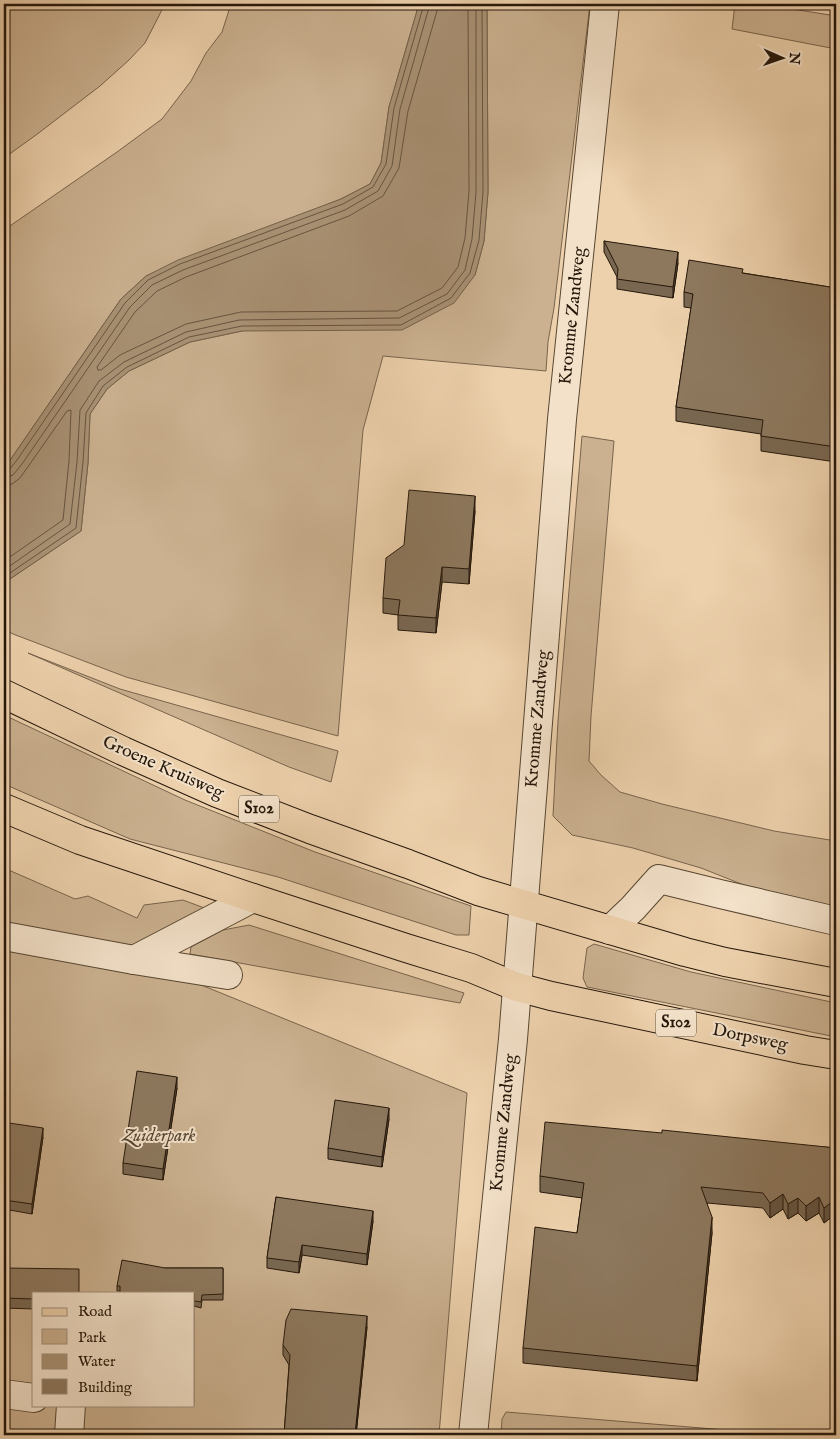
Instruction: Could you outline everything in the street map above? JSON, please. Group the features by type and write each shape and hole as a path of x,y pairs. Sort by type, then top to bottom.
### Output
{"main road":[{"name":"Groene Kruisweg","path":"4,694 123,751 217,793 478,890 524,904"},
{"name":"S102","path":"4,808 80,840 471,968 517,987"},
{"name":"S102","path":"524,904 685,952 836,983"},
{"name":"Dorpsweg","path":"517,987 551,996 836,1055"}],"street":[{"name":"Kromme Zandweg","path":"473,1435 517,987 562,419 605,4"},
{"path":"610,930 659,879 836,921"},
{"path":"134,960 253,898"},
{"path":"4,936 228,975"},
{"path":"4,1394 32,1398"},
{"path":"69,1435 71,1406"}],"green space":[{"path":"4,4 165,4 145,43 129,60 100,86 4,158"},
{"path":"231,4 419,4 389,107 381,163 370,184 341,199 146,276 121,299 4,469 4,230 162,119 191,81 206,53 222,32"},
{"path":"487,4 590,4 546,371 383,356 363,430 338,736 126,677 4,629 4,583 81,531 88,463 90,414 107,389 129,371 190,342 475,275 484,241 488,192"},
{"path":"735,4 762,4 836,16 836,49 732,29"},
{"path":"582,436 614,441 591,716 589,761 620,792 774,831 836,841 836,906 769,895 701,868 633,848 572,835 553,816 558,721"},
{"path":"28,653 120,689 338,751 331,782 289,767"},
{"path":"4,715 185,800 315,852 471,906 469,935 456,935 278,877 130,839 4,784"},
{"name":"Zuiderpark","path":"4,868 75,899 88,896 137,918 144,905 183,900 207,909 136,946 88,939 467,1093 439,1435 4,1435"},
{"path":"249,925 464,993 460,1003 190,954 191,947 223,930"},
{"path":"594,944 691,972 836,1003 836,1037 587,987 583,978 587,948"},
{"path":"506,1412 787,1435 501,1435 502,1419"}],"water":[{"path":"419,4 487,4 488,192 484,241 475,275 454,303 402,330 242,331 190,342 129,371 107,389 90,414 88,463 81,531 4,583 4,469 121,299 146,276 178,260 341,199 370,184 381,163 389,107"}],"building":[{"path":"604,241 678,252 673,287 617,279 618,269"},
{"path":"689,260 743,269 742,273 836,288 836,447 761,436 763,420 676,407 693,294 684,292"},
{"path":"409,490 475,496 469,569 442,567 436,618 398,615 400,600 383,598 386,558 404,545"},
{"path":"137,1071 177,1077 163,1169 123,1163"},
{"path":"335,1100 389,1108 382,1157 328,1148"},
{"path":"545,1122 662,1133 662,1130 836,1148 836,1204 833,1201 824,1208 819,1197 806,1206 798,1198 788,1204 783,1194 770,1203 763,1193 701,1187 712,1217 697,1366 523,1348 535,1227 577,1233 584,1183 540,1176"},
{"path":"9,1123 43,1128 32,1204 4,1200 4,1150"},
{"path":"276,1197 373,1211 367,1254 302,1245 299,1262 267,1258"},
{"path":"122,1260 165,1268 223,1268 223,1294 202,1295 201,1302 195,1301 195,1292 120,1292 120,1286 117,1286"},
{"path":"4,1268 79,1269 79,1292 32,1292 32,1299 4,1298"},
{"path":"291,1309 367,1316 355,1435 284,1435 290,1355 283,1345 286,1320"},
{"path":"161,1431 196,1435 160,1435"}]}
